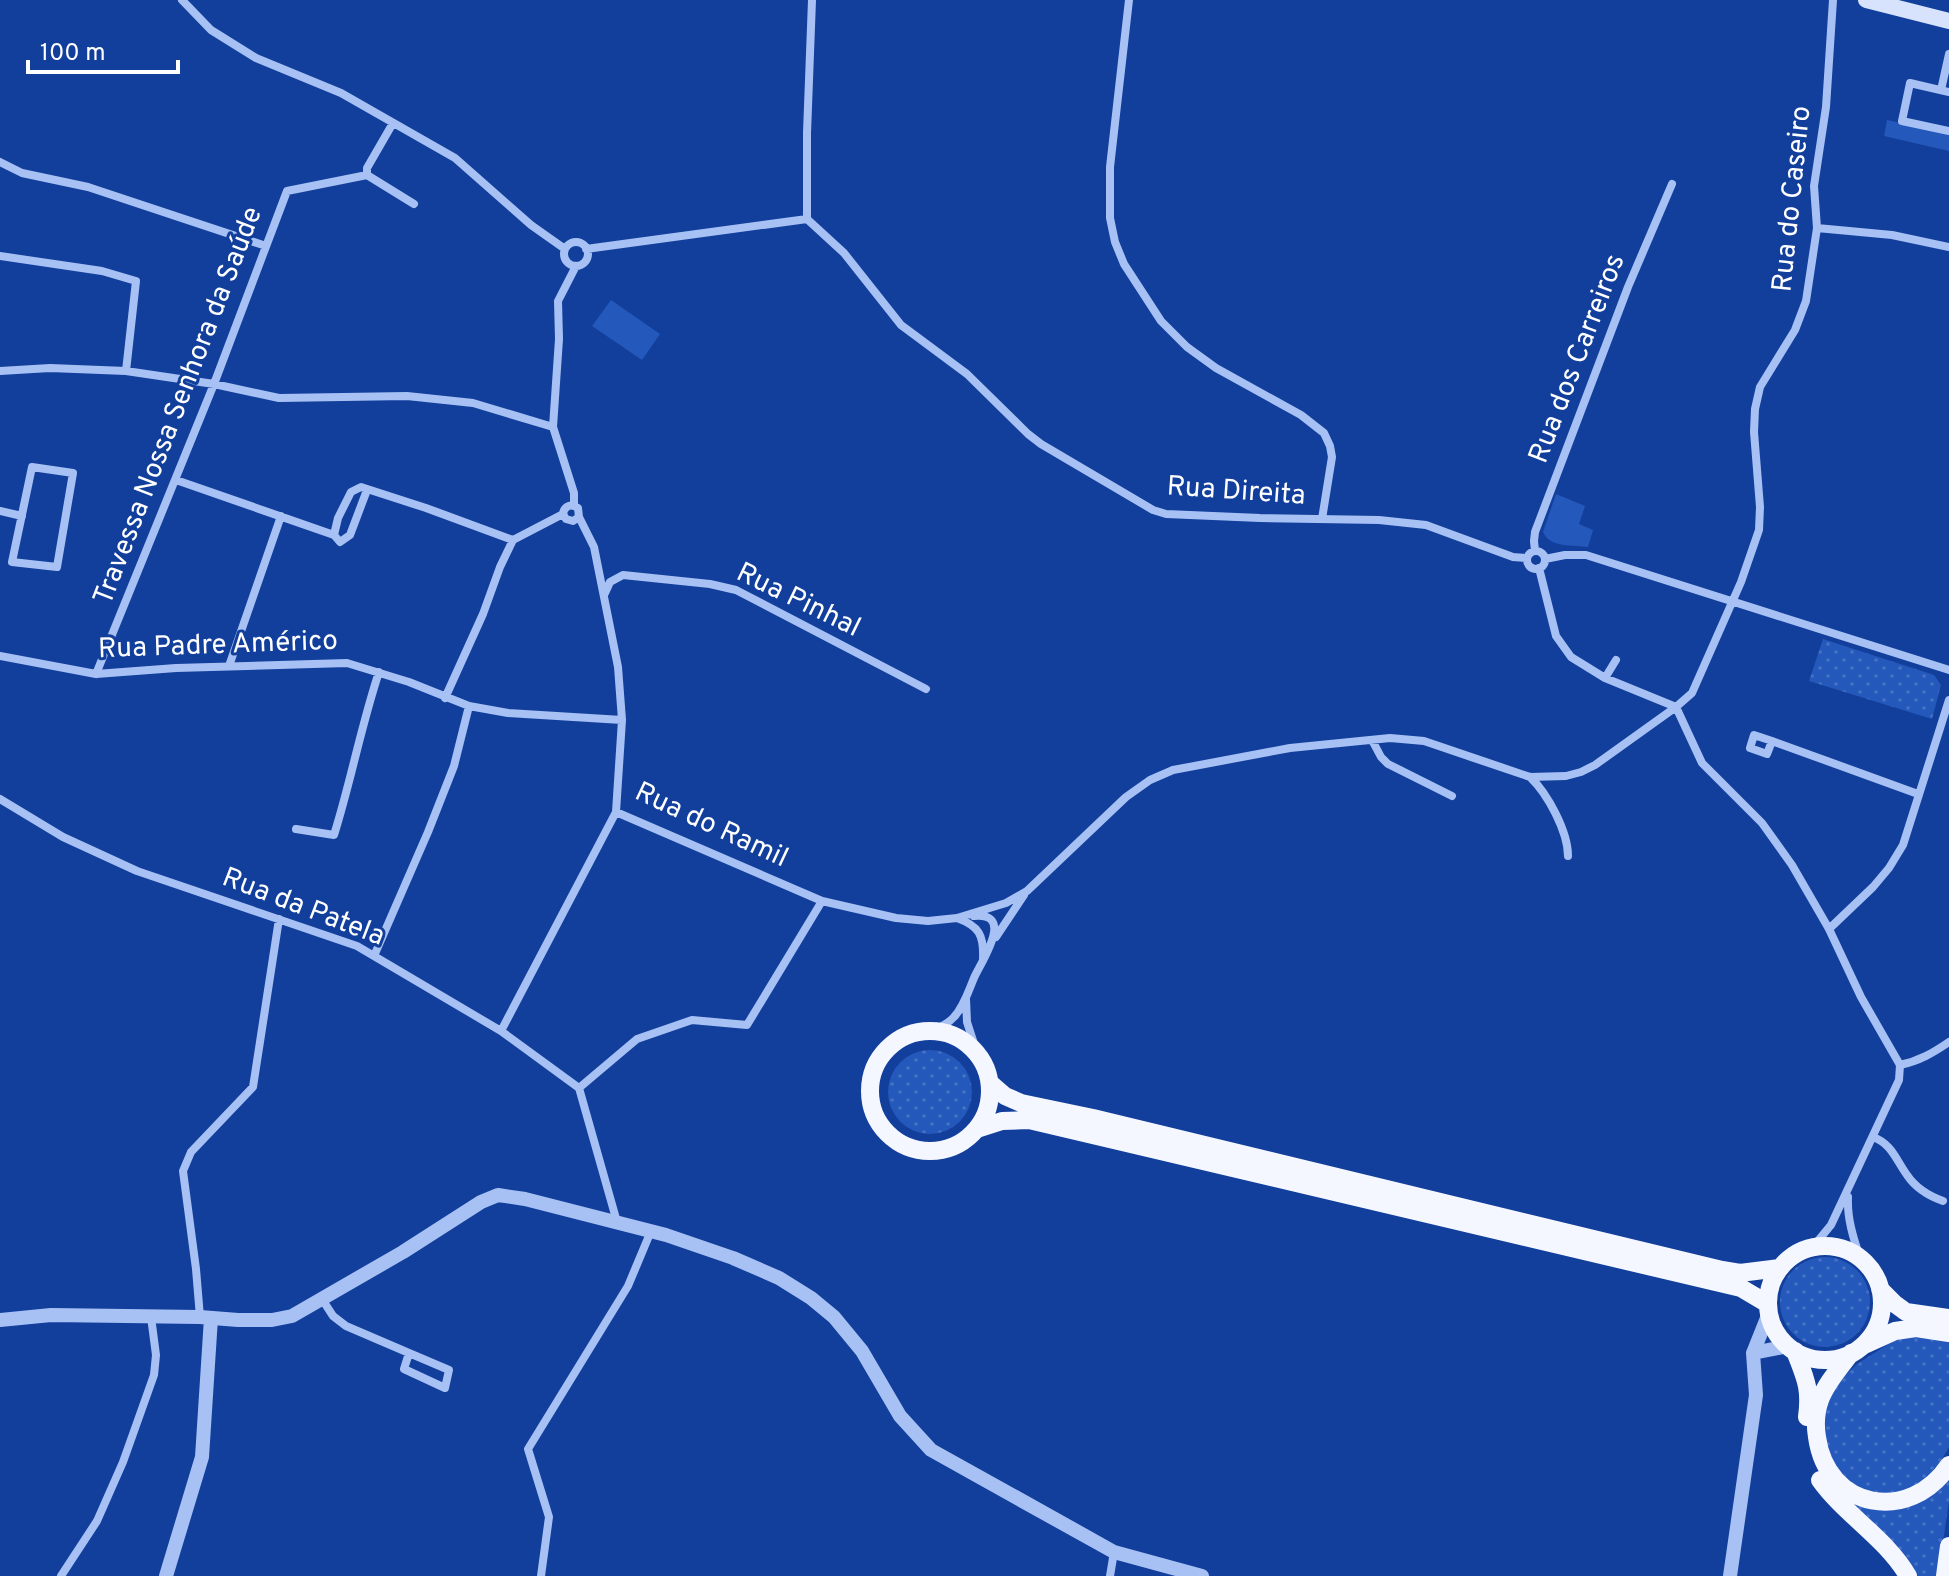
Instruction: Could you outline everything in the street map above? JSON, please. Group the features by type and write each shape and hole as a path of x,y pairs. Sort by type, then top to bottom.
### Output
{"main road":[{"path":"1866,0 1949,21"},
{"path":"932,1030 950,1033 965,1041 977,1053 986,1067 990,1100 977,1129 965,1140 935,1151 919,1150 889,1135 877,1121 869,1085 883,1052 897,1040 914,1032 932,1030"},
{"path":"990,1083 1005,1096 1021,1103 1722,1270 1740,1273 1780,1268"},
{"path":"977,1129 1002,1121 1029,1120 1741,1288 1769,1308"},
{"path":"1908,1576 1888,1548 1821,1483 1811,1463 1806,1445 1810,1398 1808,1383 1791,1348 1773,1326 1769,1291 1780,1268 1800,1252 1824,1246 1837,1247 1849,1251 1869,1266 1880,1289 1906,1312 1949,1318"},
{"path":"1880,1289 1881,1314 1877,1326 1825,1389 1819,1402 1816,1417 1818,1450 1827,1470 1840,1485 1856,1496 1874,1502 1915,1497 1941,1477 1949,1465"},
{"path":"1791,1348 1813,1358 1839,1358 1895,1331 1916,1328 1949,1333"},
{"path":"1945,1576 1949,1546"}],"street":[{"path":"182,0 211,30 256,58 341,93 455,158 531,225 565,249"},
{"path":"586,249 807,219 812,0"},
{"path":"1129,0 1110,167 1110,218 1115,242 1124,264 1161,321 1187,347 1216,368 1301,415 1324,433 1332,457 1322,519"},
{"name":"Rua do Caseiro","path":"1530,777 1566,776 1588,769 1692,693 1741,582 1759,530 1754,432 1760,387 1795,330 1806,301 1817,225 1814,186 1826,107 1833,0"},
{"path":"1949,54 1945,91 1910,83 1902,121 1949,131"},
{"path":"393,123 367,168 367,175 414,204"},
{"path":"0,162 22,173 88,187 266,246"},
{"name":"Travessa Nossa Senhora da Saúde","path":"96,674 214,384 287,191 367,175"},
{"name":"Rua dos Carreiros","path":"1535,551 1535,532 1628,287 1672,184"},
{"name":"Rua Direita","path":"807,219 844,253 901,325 967,374 1028,434 1084,471 1159,513 1379,520 1426,525 1513,557 1527,558"},
{"path":"1817,225 1892,235 1949,247"},
{"path":"576,266 567,262 565,249 575,242 586,249"},
{"path":"563,514 573,521 579,517 553,427 559,339 558,301 576,266 585,261 586,249"},
{"path":"0,256 102,271 136,281 126,371"},
{"path":"0,371 50,368 126,371 214,384 279,398 407,396 473,403 553,427"},
{"path":"32,467 73,473 57,567 12,562 22,516 32,467"},
{"path":"176,480 334,535 340,542 350,535 367,490"},
{"path":"334,535 338,518 351,492 361,487 513,540"},
{"path":"445,698 513,540 574,505"},
{"path":"0,511 22,516"},
{"path":"229,666 281,516"},
{"name":"Rua do Ramil","path":"579,517 594,547 618,667 622,720 616,812 822,901 896,918 928,921 957,918"},
{"path":"1535,551 1542,553 1545,559 1539,568 1530,567 1527,558 1535,551"},
{"path":"1545,559 1586,555 1949,670"},
{"path":"1539,568 1556,636 1571,657 1605,678 1676,707 1702,763 1762,823 1792,865 1829,929 1861,997 1900,1065 1899,1080 1848,1192 1831,1225 1812,1248"},
{"name":"Rua Pinhal","path":"604,594 610,582 623,575 710,584 736,590 926,689"},
{"name":"Rua Padre Américo","path":"0,656 96,674 347,663 409,682 469,706 508,713 622,720"},
{"path":"1605,678 1616,660"},
{"path":"296,829 334,835 379,672"},
{"path":"1829,929 1873,887 1903,845 1949,700"},
{"path":"374,956 454,766 469,706"},
{"path":"932,1030 954,1018 983,959 1027,891 1114,807 1150,780 1173,770 1290,748 1404,738 1424,741 1530,777 1546,795 1568,844 1568,856"},
{"path":"1372,740 1388,764 1452,796"},
{"path":"1772,741 1918,794"},
{"name":"Rua da Patela","path":"0,799 63,837 137,871 357,946 501,1031 579,1088"},
{"path":"501,1031 616,812"},
{"path":"957,918 1006,903 1027,891"},
{"path":"617,1222 579,1088 637,1039 692,1020 747,1025 822,901"},
{"path":"957,918 980,915 994,923 990,949"},
{"path":"957,918 972,924 980,935 984,947 983,959"},
{"path":"166,1576 202,1457 206,1318 183,1171 191,1152 253,1087 279,919"},
{"path":"966,998 967,1022 977,1053"},
{"path":"1900,1065 1913,1062 1949,1042"},
{"path":"1873,1137 1893,1152 1908,1177 1922,1190 1943,1201"},
{"path":"1848,1192 1848,1211 1860,1258"},
{"path":"0,1320 51,1315 238,1320 272,1320 292,1316 481,1202 498,1195 525,1199 651,1231 733,1258 779,1278 834,1317 862,1351 900,1416 931,1450 1114,1552 1202,1576"},
{"path":"541,1576 549,1517 528,1449 628,1286 651,1231"},
{"path":"322,1299 333,1316 346,1326 449,1370 445,1388 404,1369 409,1353"},
{"path":"1730,1576 1756,1395 1753,1353 1769,1308"},
{"path":"61,1576 97,1521 123,1462 154,1375 156,1355 151,1317"},
{"path":"1753,1353 1791,1348"},
{"path":"1110,1576 1114,1552"}],"shaded area":[{"path":"1887,120 1949,134 1949,151 1884,136"},
{"path":"611,300 660,334 642,360 592,326"},
{"path":"1556,494 1585,506 1579,524 1593,530 1588,547 1556,543 1546,537 1543,532"},
{"path":"1823,639 1934,675 1941,685 1932,719 1809,681"},
{"path":"922,1050 938,1050 954,1057 965,1068 972,1092 969,1108 960,1122 938,1134 922,1134 906,1127 895,1116 888,1100 888,1084 895,1068 906,1057"},
{"path":"1825,1257 1850,1265 1862,1277 1870,1302 1862,1327 1850,1339 1825,1347 1800,1339 1788,1327 1780,1302 1788,1277 1800,1265"},
{"path":"1912,1337 1949,1341 1949,1447 1933,1475 1910,1490 1884,1497 1864,1493 1834,1467 1822,1426 1827,1403 1841,1379 1857,1364 1895,1340"},
{"path":"1949,1476 1949,1501 1938,1576 1915,1576 1838,1489 1867,1505"}]}
